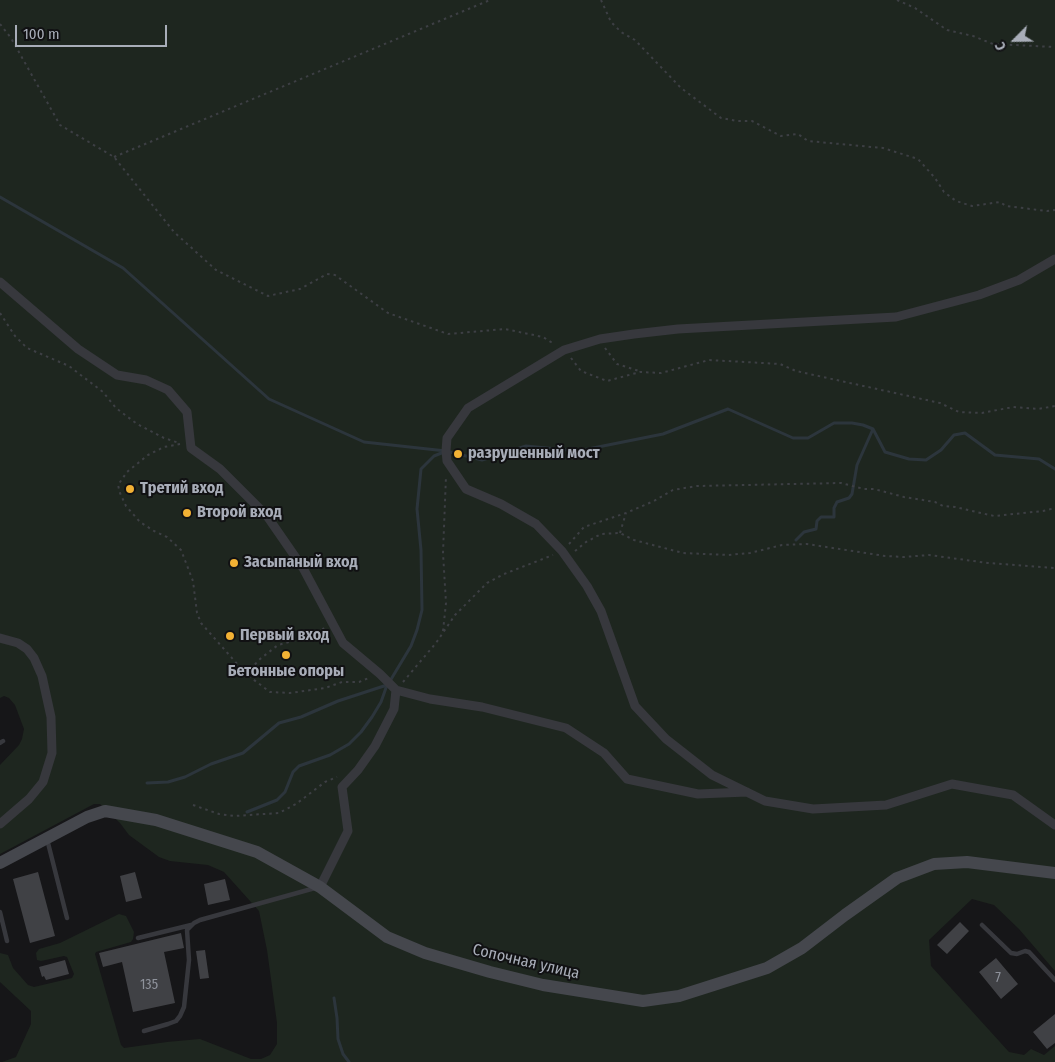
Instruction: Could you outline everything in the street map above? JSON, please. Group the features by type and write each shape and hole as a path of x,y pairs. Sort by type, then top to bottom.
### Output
{"main road":[{"name":"Сопочная улица","path":"0,863 87,817 105,811 156,820 257,852 319,887 387,937 425,953 543,985 644,1002 678,996 767,968 802,948 897,878 934,864 967,862 1055,873"}],"street":[{"path":"1055,259 1019,280 979,296 896,317 678,329 600,339 564,350 468,408 447,438 447,461 466,490 501,504 536,524 565,554 587,586 601,611 635,706 666,740 712,774 765,801 813,809 886,804 952,784 1013,795 1055,825"},
{"path":"0,282 78,349 117,375 146,380 168,390 187,412 190,448 220,470 268,516 303,568 343,643 396,690 430,700 482,707 566,728 604,753 627,779 698,794 747,792"},
{"path":"0,638 18,643 34,658 42,676 51,717 52,753 43,782 30,799 0,824"},
{"path":"319,887 348,831 342,787 376,746 394,709 396,690"}],"lane":[{"path":"47,839 67,918"},
{"path":"144,1031 176,1021 180,1016 184,1006 189,960 187,930 193,925 200,920 319,887"},
{"path":"0,912 7,941"},
{"path":"138,938 193,925"},
{"path":"982,925 1012,953 1029,952 1055,980"}],"path":[{"path":"114,158 490,0"},
{"path":"601,0 611,22 621,32 635,40 681,88 721,118 737,122 752,121 781,136 798,134 808,141 883,148 918,159 935,178 944,192 956,201 972,206 1000,202 1006,206 1047,211 1055,210"},
{"path":"897,0 915,8 948,30 973,36 993,44 1055,47"},
{"path":"0,24 11,38 60,125 114,158 174,232 216,270 268,296 300,289 327,274 335,275 388,313 448,334 505,330 543,337 564,350 581,371 607,380 640,372 661,373 709,360 780,364 796,371 940,403 959,412 982,414 1013,407 1038,409 1055,406"},
{"path":"0,313 15,336 27,348 69,366 103,392 116,408 137,424 164,438 190,448"},
{"path":"600,339 607,353 617,364 640,372"},
{"path":"180,444 164,447 148,454 127,472 118,485 126,506 140,522 167,537 181,550 193,581 198,617 201,623 246,674 270,692 326,688 342,682 359,682 380,674"},
{"path":"442,633 446,603 443,552 447,461"},
{"path":"565,554 584,527 626,513 654,501 673,490 697,486 841,483 994,516 1055,508"},
{"path":"620,533 626,513"},
{"path":"396,690 421,661 454,614 487,583 504,574 565,554 601,534 620,533 651,546 683,553 750,553 782,545 807,544 885,556 930,555 988,563 1055,568"},
{"path":"246,674 260,659 278,645 316,635 332,622"},
{"path":"193,805 219,814 234,816 279,813 296,804 325,782 339,776"}],"shaded area":[{"path":"0,0 1055,0 1055,971 1019,929 994,905 972,899 929,940 931,966 1009,1052 1024,1055 1031,1049 1044,1055 1055,1046 1055,1062 2,1062 16,1057 31,1024 31,1011 0,982 0,953 8,955 13,968 28,985 34,987 72,978 74,974 67,957 41,961 37,960 36,953 39,949 60,943 119,914 126,916 134,932 133,939 131,942 96,952 95,954 121,1045 124,1048 200,1039 251,1059 261,1059 270,1055 277,1044 277,1023 267,950 259,911 224,872 208,865 170,861 159,857 129,835 120,823 100,804 94,804 0,854 0,765 19,745 24,729 15,705 9,698 4,696 0,698"}],"building":[{"path":"38,872 55,936 30,943 13,879"},
{"path":"135,872 142,898 126,902 120,876"},
{"path":"225,879 230,900 208,905 204,884"},
{"path":"960,922 969,931 947,954 937,945"},
{"path":"181,933 184,948 164,952 175,1003 133,1012 122,962 103,967 99,953"},
{"path":"205,950 209,978 200,979 196,951"},
{"path":"996,958 1018,984 1001,999 979,972"},
{"path":"65,960 69,974 46,980 44,976 42,977 39,967"},
{"path":"1055,1014 1055,1043 1047,1049 1033,1032"}],"waterway":[{"path":"0,197 123,268 269,399 364,442 446,451 482,460 526,446 578,451 663,434 728,409 793,438 808,438 834,423 863,425 873,429 885,452 909,459 926,460 941,450 954,435 965,433 995,455 1039,459 1055,469"},
{"path":"796,540 804,532 816,529 817,521 821,517 834,517 834,508 837,502 849,498 852,494 857,465 873,429"},
{"path":"390,681 411,646 422,610 421,550 417,509 421,469 434,456 444,452"},
{"path":"147,783 168,782 185,777 211,764 243,753 279,723 301,717 338,701 387,685"},
{"path":"247,812 277,800 285,792 293,772 299,766 330,755 349,744 372,717 381,702 387,685"},
{"path":"334,998 338,1039 343,1054 349,1062"}],"place":[{"name":"разрушенный мост","path":"458,454"},
{"name":"Третий вход","path":"130,489"},
{"name":"Второй вход","path":"187,513"},
{"name":"Засыпаный вход","path":"234,563"},
{"name":"Первый вход","path":"230,636"},
{"name":"Бетонные опоры","path":"286,655"}]}
